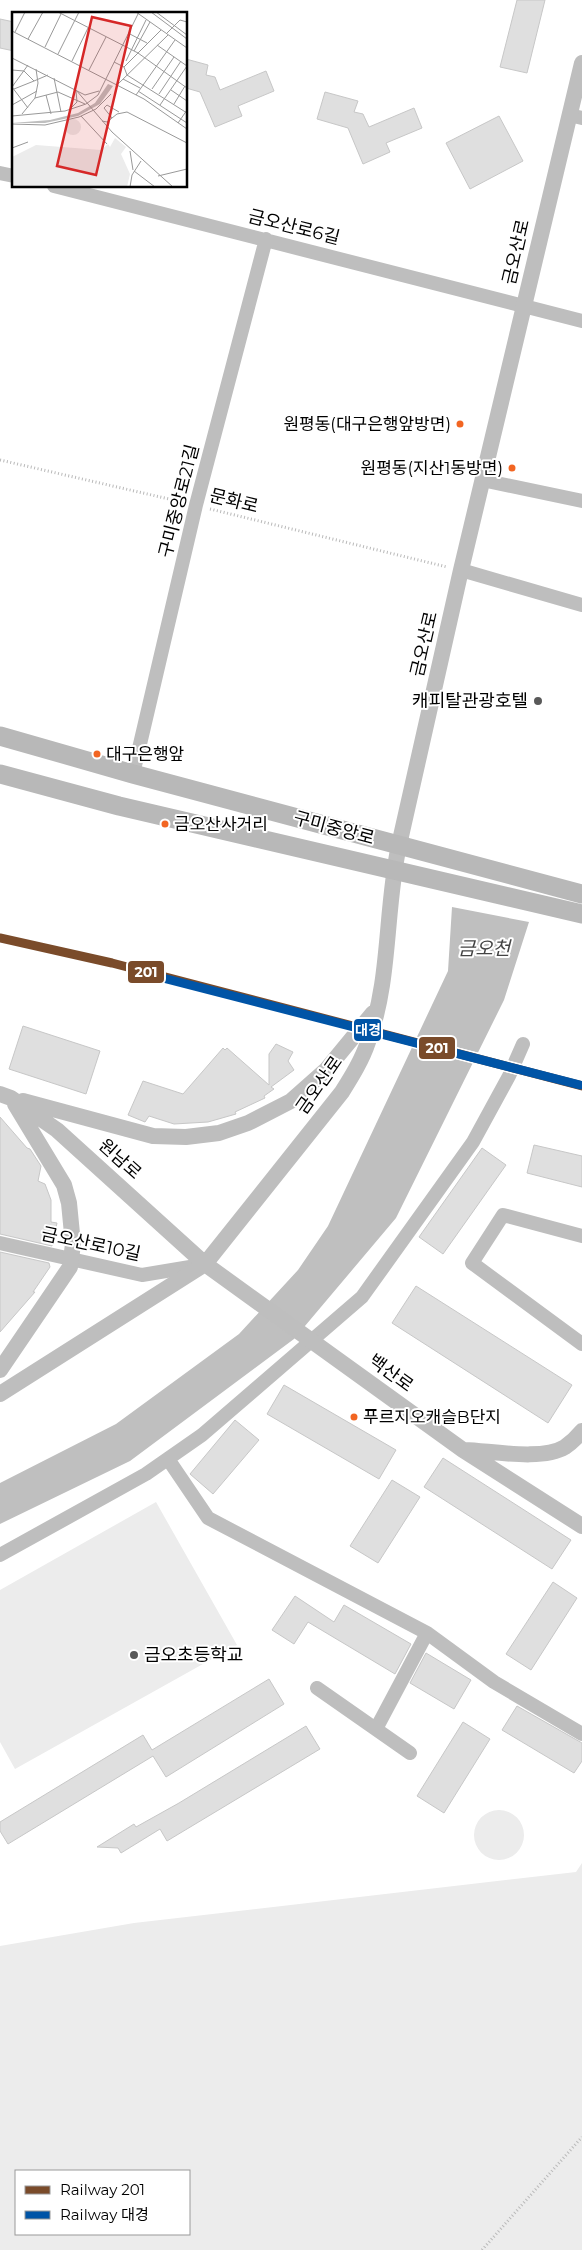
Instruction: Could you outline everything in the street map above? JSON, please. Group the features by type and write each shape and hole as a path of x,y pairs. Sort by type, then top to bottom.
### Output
{"main road":[{"name":"구미중앙로","path":"0,736 133,774 581,892"},
{"name":"구미중앙로","path":"0,774 119,806 582,914"}],"street":[{"name":"금오산로","path":"0,1394 205,1264 342,1092 358,1066 368,1042 378,1008 394,869 399,845 461,570 524,306 576,116 582,63"},
{"name":"금오산로6길","path":"62,188 582,321"},
{"name":"구미중앙로21길","path":"133,774 196,506 266,239"},
{"path":"482,480 582,502"},
{"path":"461,570 582,605"},
{"path":"6,1096 153,1136 186,1137 219,1134 248,1123 291,1101 326,1070 378,1008"},
{"path":"0,1555 146,1474 202,1435 362,1297 472,1142 509,1076 523,1044"},
{"path":"0,1370 70,1267 72,1224 64,1185 6,1096"},
{"name":"원남로","path":"6,1096 70,1142 205,1264"},
{"path":"582,1236 503,1215 472,1263 582,1344"},
{"name":"금오산로10길","path":"0,1244 142,1275 205,1264"},
{"name":"백산로","path":"205,1264 313,1340 462,1450 582,1526"},
{"path":"462,1450 536,1454 551,1452 564,1448 582,1431"},
{"path":"168,1459 208,1518 426,1633 494,1682 582,1734"},
{"path":"376,1729 426,1633"},
{"path":"318,1688 410,1753"}],"path":[{"name":"문화로","path":"0,460 461,570"},
{"path":"482,2250 582,2137"}],"shaded area":[{"path":"156,1502 237,1645 15,1769 0,1742 0,1590"},
{"path":"499,1810 508,1812 519,1821 524,1835 522,1844 513,1855 499,1860 490,1858 479,1849 474,1835 476,1826 485,1815"},
{"path":"582,1863 582,2250 0,2250 0,1946 134,1923 576,1872"}],"water":[{"name":"금오천","path":"452,907 529,922 504,1000 396,1218 294,1339 130,1461 0,1524 0,1483 116,1424 239,1334 298,1270 328,1226 448,971"}],"building":[{"path":"517,0 545,0 527,73 500,67"},
{"path":"0,19 12,22 12,51 0,48"},
{"path":"188,60 208,65 206,75 215,77 220,90 266,71 274,91 238,106 242,116 215,127 200,92 188,89"},
{"path":"325,92 358,101 354,112 363,114 369,127 414,108 422,128 386,143 390,152 363,164 348,128 317,119"},
{"path":"499,116 523,161 470,189 446,143"},
{"path":"23,1026 100,1051 86,1094 9,1069"},
{"path":"276,1044 293,1052 288,1061 294,1070 271,1087 274,1089 264,1096 265,1098 235,1112 236,1114 208,1122 174,1124 149,1116 145,1122 128,1115 143,1081 183,1094 223,1048 225,1050 227,1048 269,1085 269,1054"},
{"path":"0,1117 27,1148 30,1149 41,1166 38,1181 45,1184 51,1200 51,1222 57,1223 52,1246 0,1234"},
{"path":"534,1145 582,1156 582,1187 527,1173"},
{"path":"482,1148 506,1165 443,1254 419,1237"},
{"path":"0,1252 49,1263 50,1267 33,1292 35,1292 0,1332"},
{"path":"416,1286 572,1385 548,1423 392,1323"},
{"path":"284,1385 396,1450 379,1479 267,1414"},
{"path":"235,1420 259,1440 213,1494 190,1474"},
{"path":"443,1458 571,1540 552,1569 424,1487"},
{"path":"392,1480 420,1497 378,1563 350,1546"},
{"path":"553,1582 577,1598 531,1670 506,1654"},
{"path":"295,1596 334,1622 344,1605 411,1644 395,1674 308,1622 294,1644 272,1630"},
{"path":"426,1653 471,1680 454,1709 410,1683"},
{"name":"금오초등학교","path":"269,1679 284,1704 166,1777 153,1756 8,1844 0,1831 0,1822 143,1735 152,1750"},
{"path":"517,1706 582,1743 582,1761 574,1773 502,1730"},
{"path":"463,1722 490,1739 444,1813 417,1796"},
{"path":"306,1726 320,1749 167,1841 160,1829 121,1853 118,1848 97,1847 134,1824 136,1827 179,1803"}],"rail line":[{"name":"201","path":"0,938 112,963 582,1086"},
{"name":"대경","path":"155,976 580,1085"}],"place":[{"name":"원평동(대구은행앞방면)","path":"460,424"},
{"name":"원평동(지산1동방면)","path":"512,468"},
{"name":"캐피탈관광호텔","path":"538,701"},
{"name":"대구은행앞","path":"97,754"},
{"name":"금오산사거리","path":"165,824"},
{"name":"푸르지오캐슬B단지","path":"354,1417"},
{"name":"금오초등학교","path":"134,1655"}]}
